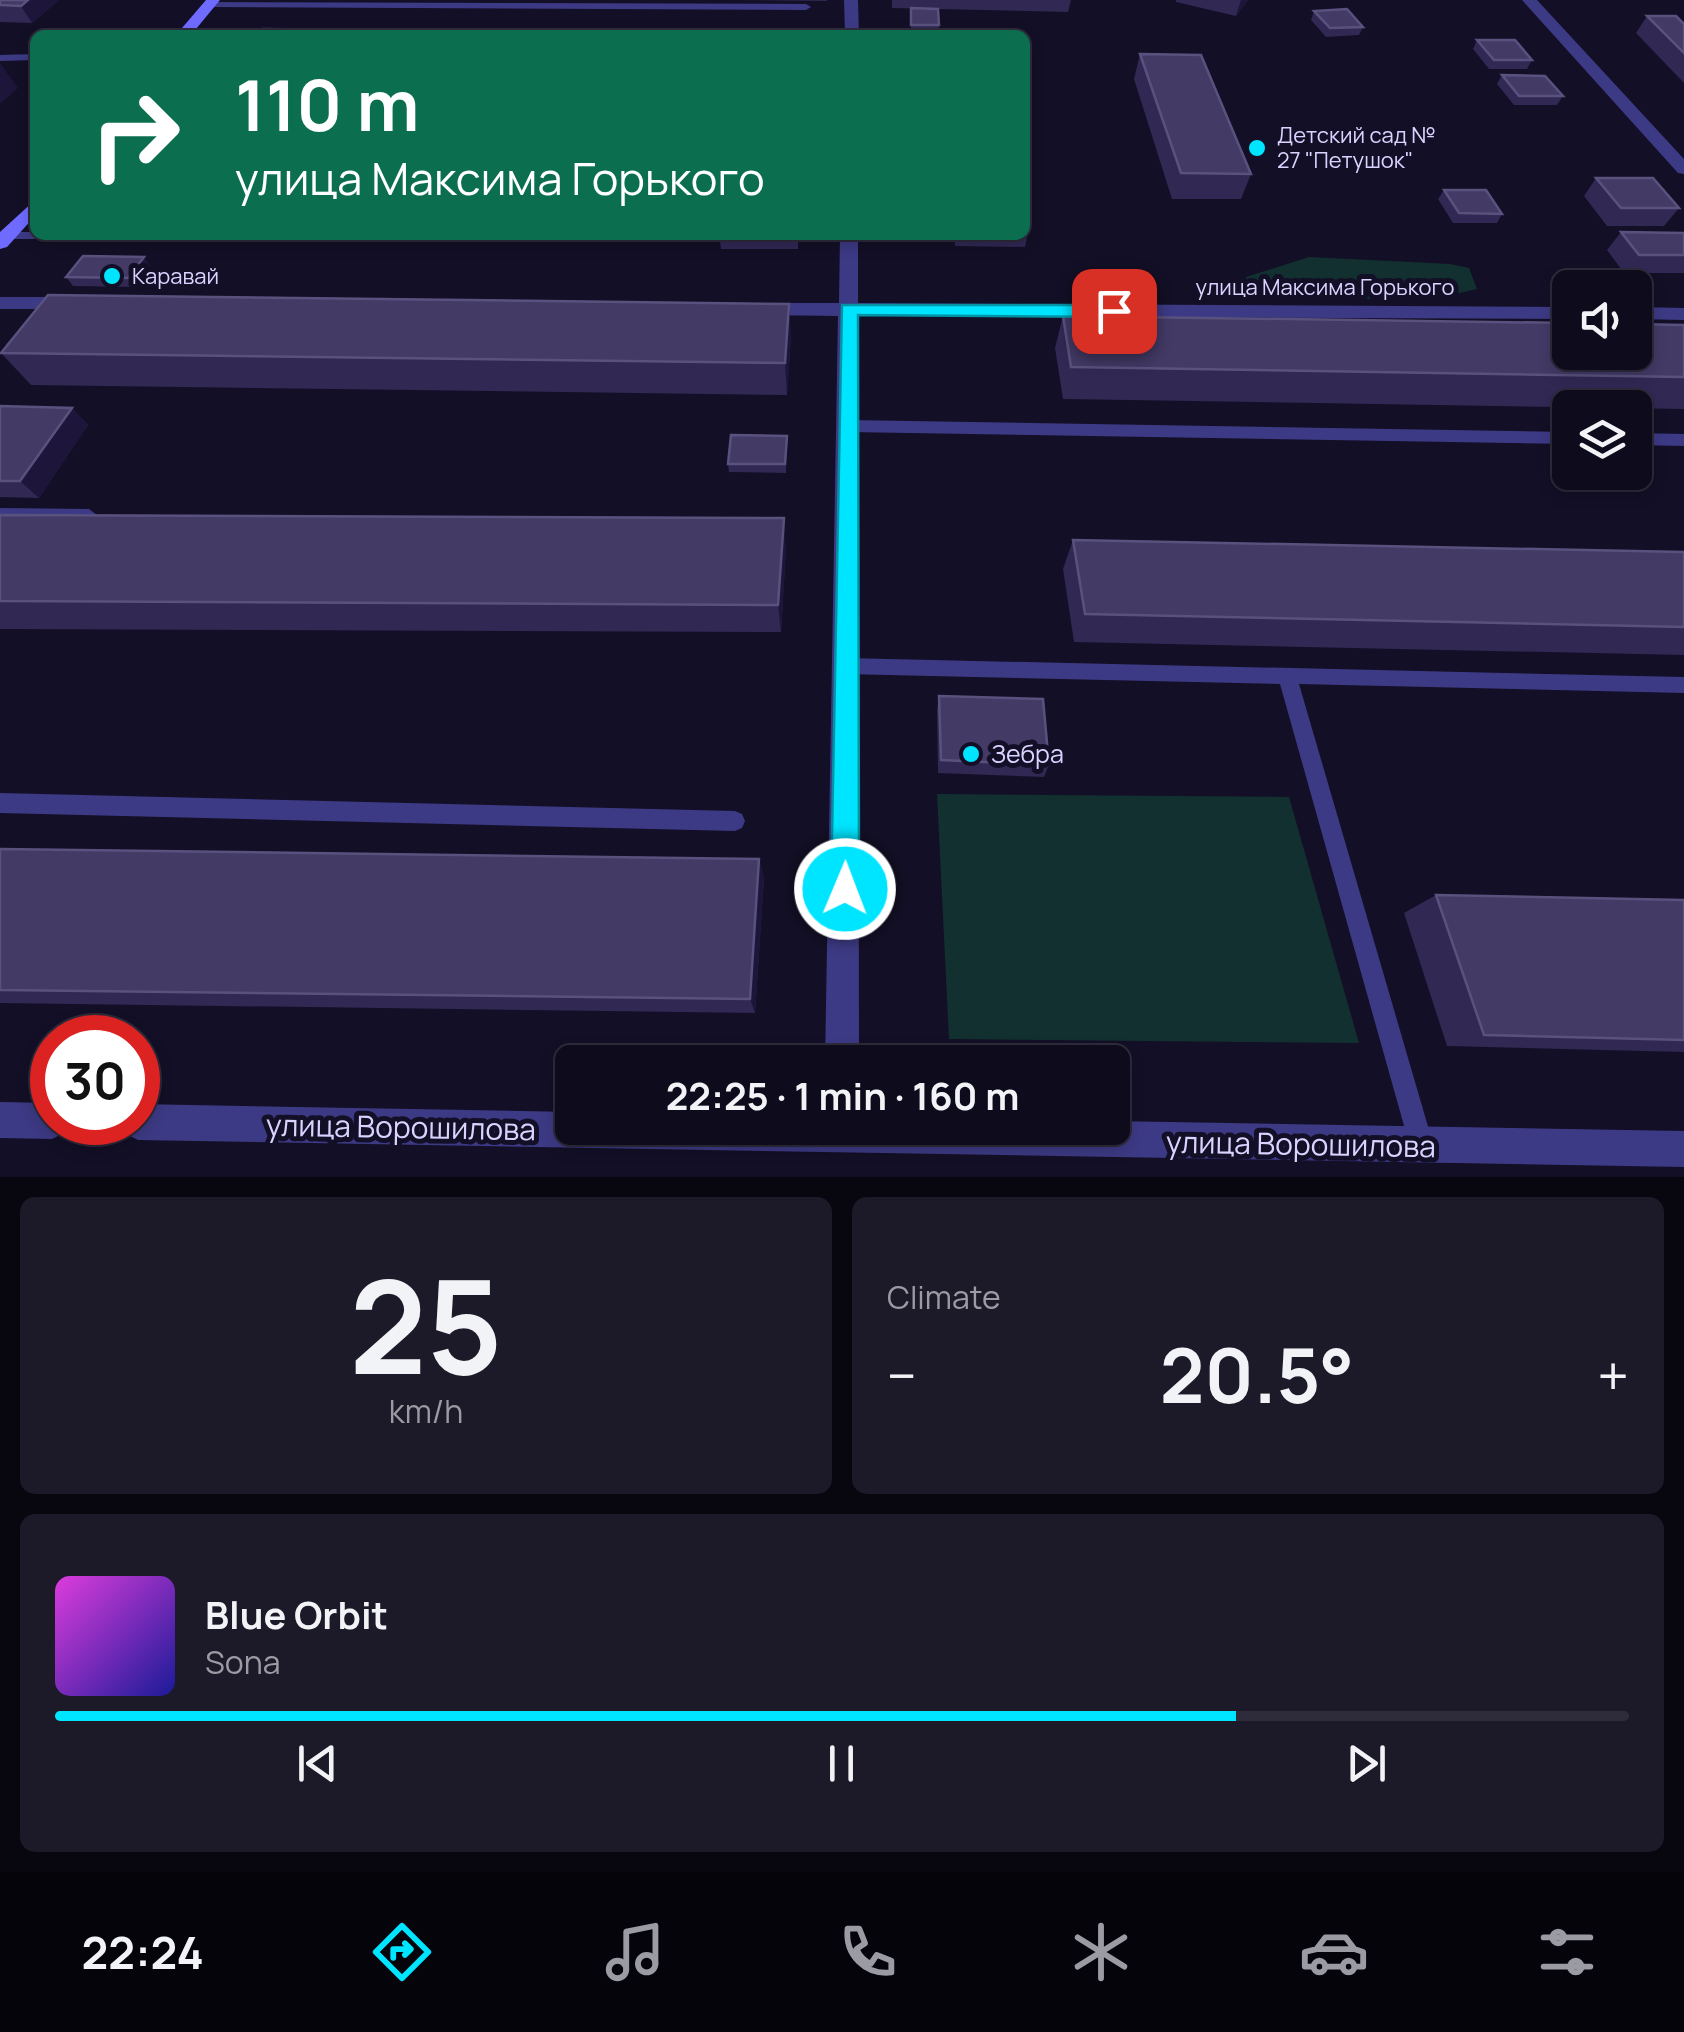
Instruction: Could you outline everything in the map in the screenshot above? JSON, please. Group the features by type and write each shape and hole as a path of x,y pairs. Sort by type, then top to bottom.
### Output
{"street":[{"path":"851,0 852,30"},
{"path":"1529,0 1683,166"},
{"path":"187,30 211,2"},
{"path":"3,240 30,214"},
{"path":"842,1045 850,240"},
{"path":"0,303 99,304"},
{"name":"улица Максима Горького","path":"730,308 1552,313"},
{"path":"1652,314 1684,314"},
{"path":"0,1120 30,1121"},
{"name":"улица Ворошилова","path":"160,1122 555,1128"},
{"name":"улица Ворошилова","path":"1130,1140 1422,1148 1684,1149"}],"lane":[{"path":"211,2 806,8"},
{"path":"0,58 30,57"},
{"path":"3,240 30,240"},
{"path":"848,426 1552,438"},
{"path":"1652,439 1684,440"},
{"path":"0,514 99,515"},
{"path":"845,666 1684,686"},
{"path":"1287,676 1422,1148"},
{"path":"0,802 735,821"}],"green space":[{"path":"1309,257 1450,264 1469,268 1477,289 1434,297 1389,299 1247,287 1246,277"},
{"path":"937,794 1289,797 1359,1043 949,1039"}],"building":[{"path":"0,0 28,0 21,6 0,5"},
{"path":"911,8 938,9 939,25 911,25"},
{"path":"1347,9 1363,27 1330,28 1314,11"},
{"path":"1647,16 1676,16 1684,24 1684,53"},
{"path":"1477,40 1515,40 1532,60 1494,60"},
{"path":"1140,54 1201,55 1251,174 1181,173"},
{"path":"1502,75 1545,76 1563,96 1519,96"},
{"path":"1596,178 1653,178 1679,208 1621,208"},
{"path":"1444,190 1486,190 1502,214 1459,213"},
{"path":"1621,232 1684,233 1684,255 1639,255"},
{"path":"83,256 144,257 128,278 66,277"},
{"path":"48,295 789,304 785,363 1,353"},
{"path":"1063,316 1552,323 1552,370 1652,370 1652,324 1684,325 1684,377 1071,367"},
{"path":"0,406 72,408 20,481 0,481"},
{"path":"731,435 787,436 785,464 728,464"},
{"path":"0,515 784,518 778,605 0,601"},
{"path":"1073,540 1684,552 1684,627 1085,614"},
{"path":"939,696 1043,699 1049,765 941,760"},
{"path":"0,849 759,859 750,999 0,990"},
{"path":"1436,895 1684,900 1684,1040 1484,1035"}],"place":[{"name":"Детский сад № 27 \"Петушок\"","path":"1257,148"},
{"name":"Каравай","path":"112,276"},
{"name":"Зебра","path":"971,754"}],"route":[{"path":"845,889 849,310 1114,311"}]}
